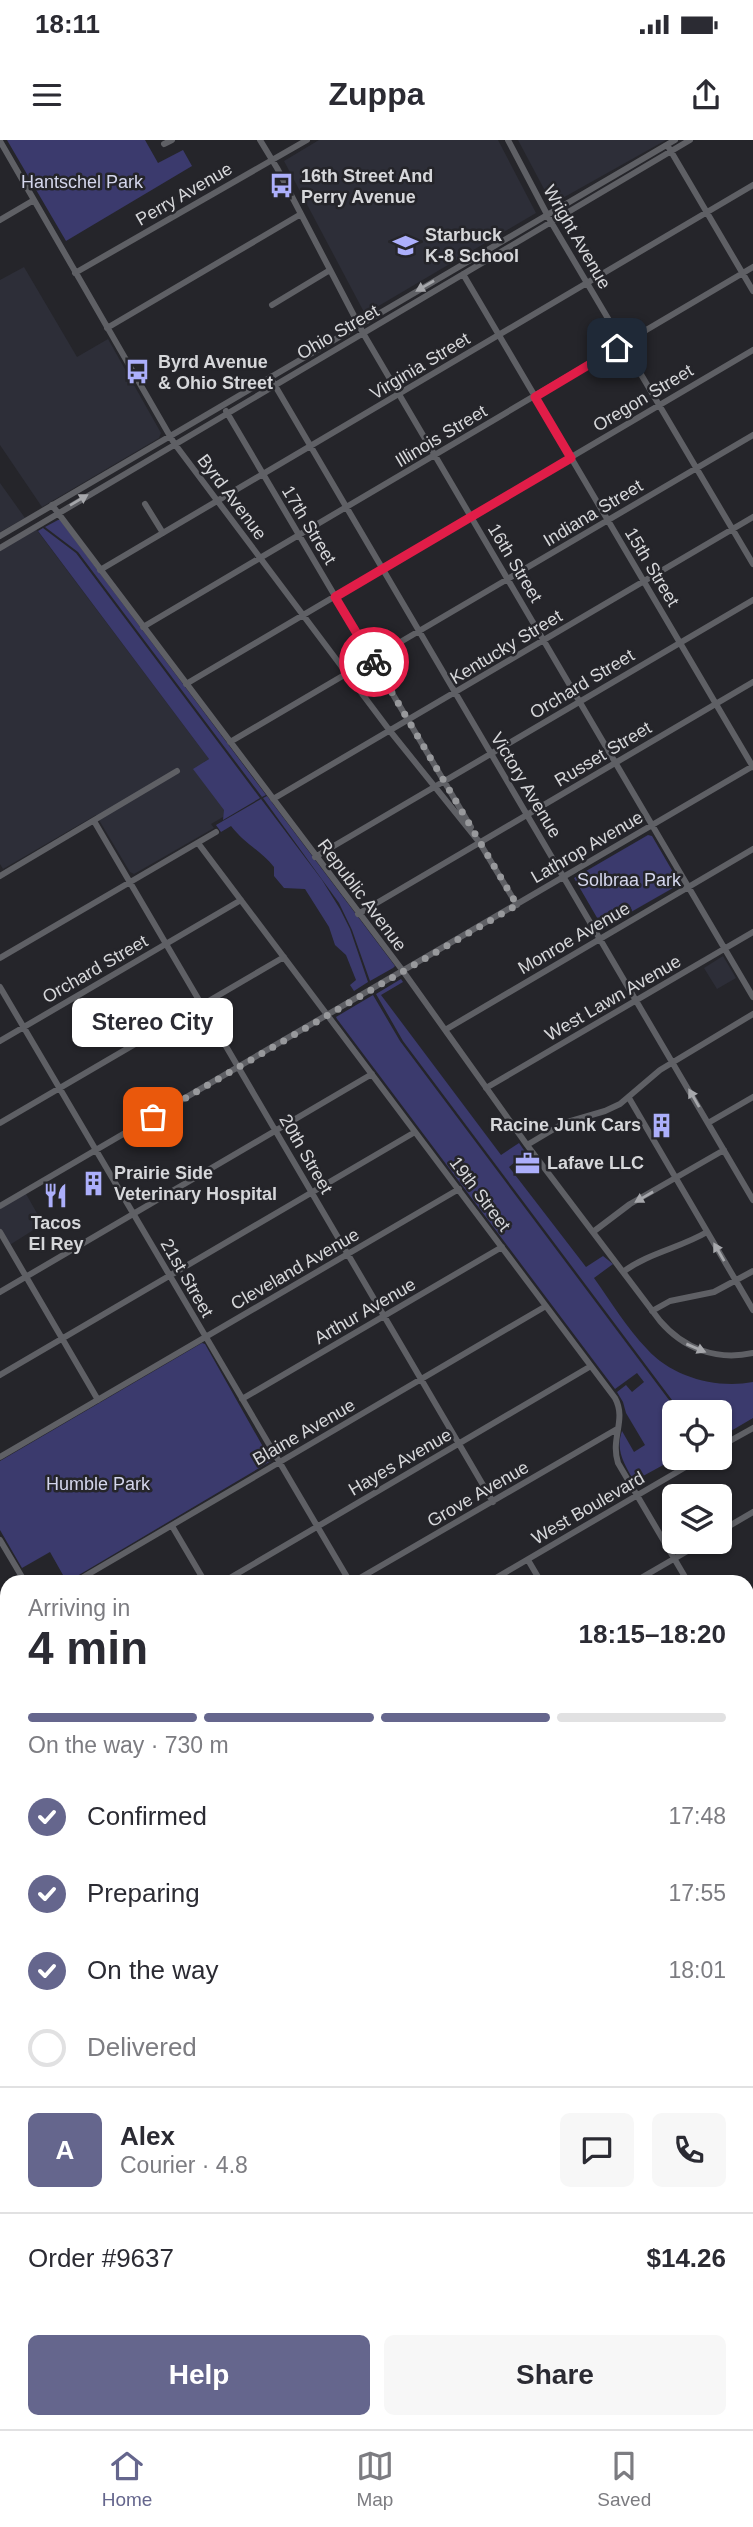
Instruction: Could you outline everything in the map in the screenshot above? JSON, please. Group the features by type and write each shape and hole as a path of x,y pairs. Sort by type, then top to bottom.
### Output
{"street":[{"path":"164,144 172,140"},
{"name":"16th Street","path":"260,140 363,333 753,997"},
{"name":"Perry Avenue","path":"75,273 307,140"},
{"name":"Wright Avenue","path":"508,140 550,219 753,564"},
{"name":"Ohio Street","path":"668,148 675,140"},
{"name":"Ohio Street","path":"225,409 274,386 502,251 668,148 690,140"},
{"name":"Byrd Avenue","path":"0,141 172,440 390,731 480,843"},
{"path":"668,148 753,291"},
{"name":"Virginia Street","path":"100,570 753,185"},
{"path":"0,220 34,200"},
{"path":"107,328 301,214"},
{"name":"Ohio Street","path":"0,536 225,409 270,377 501,242 550,219"},
{"path":"501,242 502,251"},
{"name":"Illinois Street","path":"143,627 753,267"},
{"path":"272,305 330,270"},
{"name":"15th Street","path":"463,274 753,766"},
{"name":"Oregon Street","path":"186,684 753,350"},
{"name":"Victory Avenue","path":"270,377 724,1150 750,1186 753,1200"},
{"name":"17th Street","path":"225,409 517,905"},
{"name":"Indiana Street","path":"230,742 753,435"},
{"name":"Ohio Street","path":"0,548 172,440"},
{"path":"145,504 163,533"},
{"name":"Republic Avenue","path":"52,505 403,971 527,1145 652,1311 671,1333 697,1349 728,1356 753,1353"},
{"name":"Kentucky Street","path":"273,799 753,517"},
{"name":"Orchard Street","path":"316,857 753,600"},
{"name":"Russet Street","path":"358,914 753,682"},
{"name":"Lathrop Avenue","path":"0,1206 753,766"},
{"path":"0,876 177,771"},
{"name":"20th Street","path":"94,821 493,1502"},
{"path":"0,958 216,832"},
{"name":"19th Street","path":"198,843 617,1402 621,1416 615,1447 617,1459 684,1575"},
{"name":"Monroe Avenue","path":"445,1030 753,849"},
{"name":"Orchard Street","path":"0,1041 241,900"},
{"name":"West Lawn Avenue","path":"486,1088 753,932"},
{"path":"0,1123 284,957"},
{"name":"21st Street","path":"0,987 348,1575"},
{"path":"527,1145 553,1128 605,1111 629,1098 653,1075 672,1062 753,1014"},
{"path":"0,1292 372,1074"},
{"path":"708,1123 753,1097"},
{"path":"629,1098 753,1310"},
{"path":"0,1375 415,1132"},
{"path":"593,1232 630,1205 724,1150"},
{"name":"Cleveland Avenue","path":"0,1457 458,1189"},
{"path":"622,1272 639,1261 707,1232"},
{"path":"0,1233 98,1400"},
{"name":"Arthur Avenue","path":"242,1399 502,1247"},
{"path":"652,1311 670,1301 706,1294 753,1271"},
{"name":"Blaine Avenue","path":"87,1575 546,1306"},
{"name":"Hayes Avenue","path":"235,1575 591,1366"},
{"path":"732,1440 753,1428"},
{"name":"Grove Avenue","path":"364,1575 617,1429"},
{"name":"West Boulevard","path":"501,1575 681,1470"},
{"path":"732,1524 753,1512"},
{"path":"172,1526 201,1575"},
{"path":"0,1540 21,1575"},
{"path":"646,1575 683,1554"},
{"path":"528,1560 537,1575"}],"shaded area":[{"name":"Starbuck K-8 School","path":"319,140 498,140 536,213 365,314 284,161"},
{"path":"518,140 666,140 552,204"},
{"path":"24,267 77,357 108,339 161,433 159,438 42,507 0,445 0,280"},
{"path":"0,483 25,518 0,532"},
{"path":"36,529 209,759 204,762 240,807 211,824 214,828 134,874 130,872 96,815 3,869 0,864 0,551"},
{"path":"723,956 736,978 717,989 704,968"},
{"path":"25,1192 43,1224 8,1246 0,1232 0,1206"}],"green space":[{"name":"Hantschel Park","path":"7,140 145,140 158,163 183,150 192,166 66,241"},
{"path":"58,520 266,795 262,797 78,552 45,527"},
{"path":"43,528 76,553 260,798 223,820 224,810 193,769 209,759 38,531"},
{"path":"267,796 395,966 393,968 370,981 352,930 339,903 263,798"},
{"path":"261,799 322,880 350,929 368,982 354,991 350,985 356,980 346,955 335,945 329,927 305,889 284,888 274,876 274,867 264,856 231,826 221,832 216,825"},
{"name":"Solbraa Park","path":"648,835 652,836 680,884 603,928 574,878"},
{"path":"401,979 403,982 381,995 501,1155 519,1143 526,1153 509,1167 586,1267 603,1256 613,1264 594,1278 647,1349 669,1367 696,1379 724,1384 753,1382 753,1418 732,1430 732,1400 672,1400 403,1041 376,994"},
{"path":"373,995 400,1041 669,1400 662,1400 662,1466 634,1481 620,1451 622,1431 634,1452 645,1445 617,1392 626,1385 632,1392 644,1382 637,1373 615,1389 336,1017"},
{"name":"Humble Park","path":"202,1343 271,1461 79,1575 63,1575 50,1552 22,1568 0,1530 0,1461"}],"way so far":[{"path":"153,1117 517,905 374,662"}],"place":[{"name":"16th Street And Perry Avenue","path":"281,186"},
{"name":"Starbuck K-8 School","path":"405,245"},
{"name":"Byrd Avenue & Ohio Street","path":"138,372"},
{"name":"Stereo City","path":"153,1117"},
{"name":"Racine Junk Cars","path":"661,1125"},
{"name":"Lafave LLC","path":"527,1163"},
{"name":"Prairie Side Veterinary Hospital","path":"94,1183"},
{"name":"Tacos El Rey","path":"56,1196"}],"route":[{"path":"374,662 335,597 571,458 535,397 617,348"}]}
